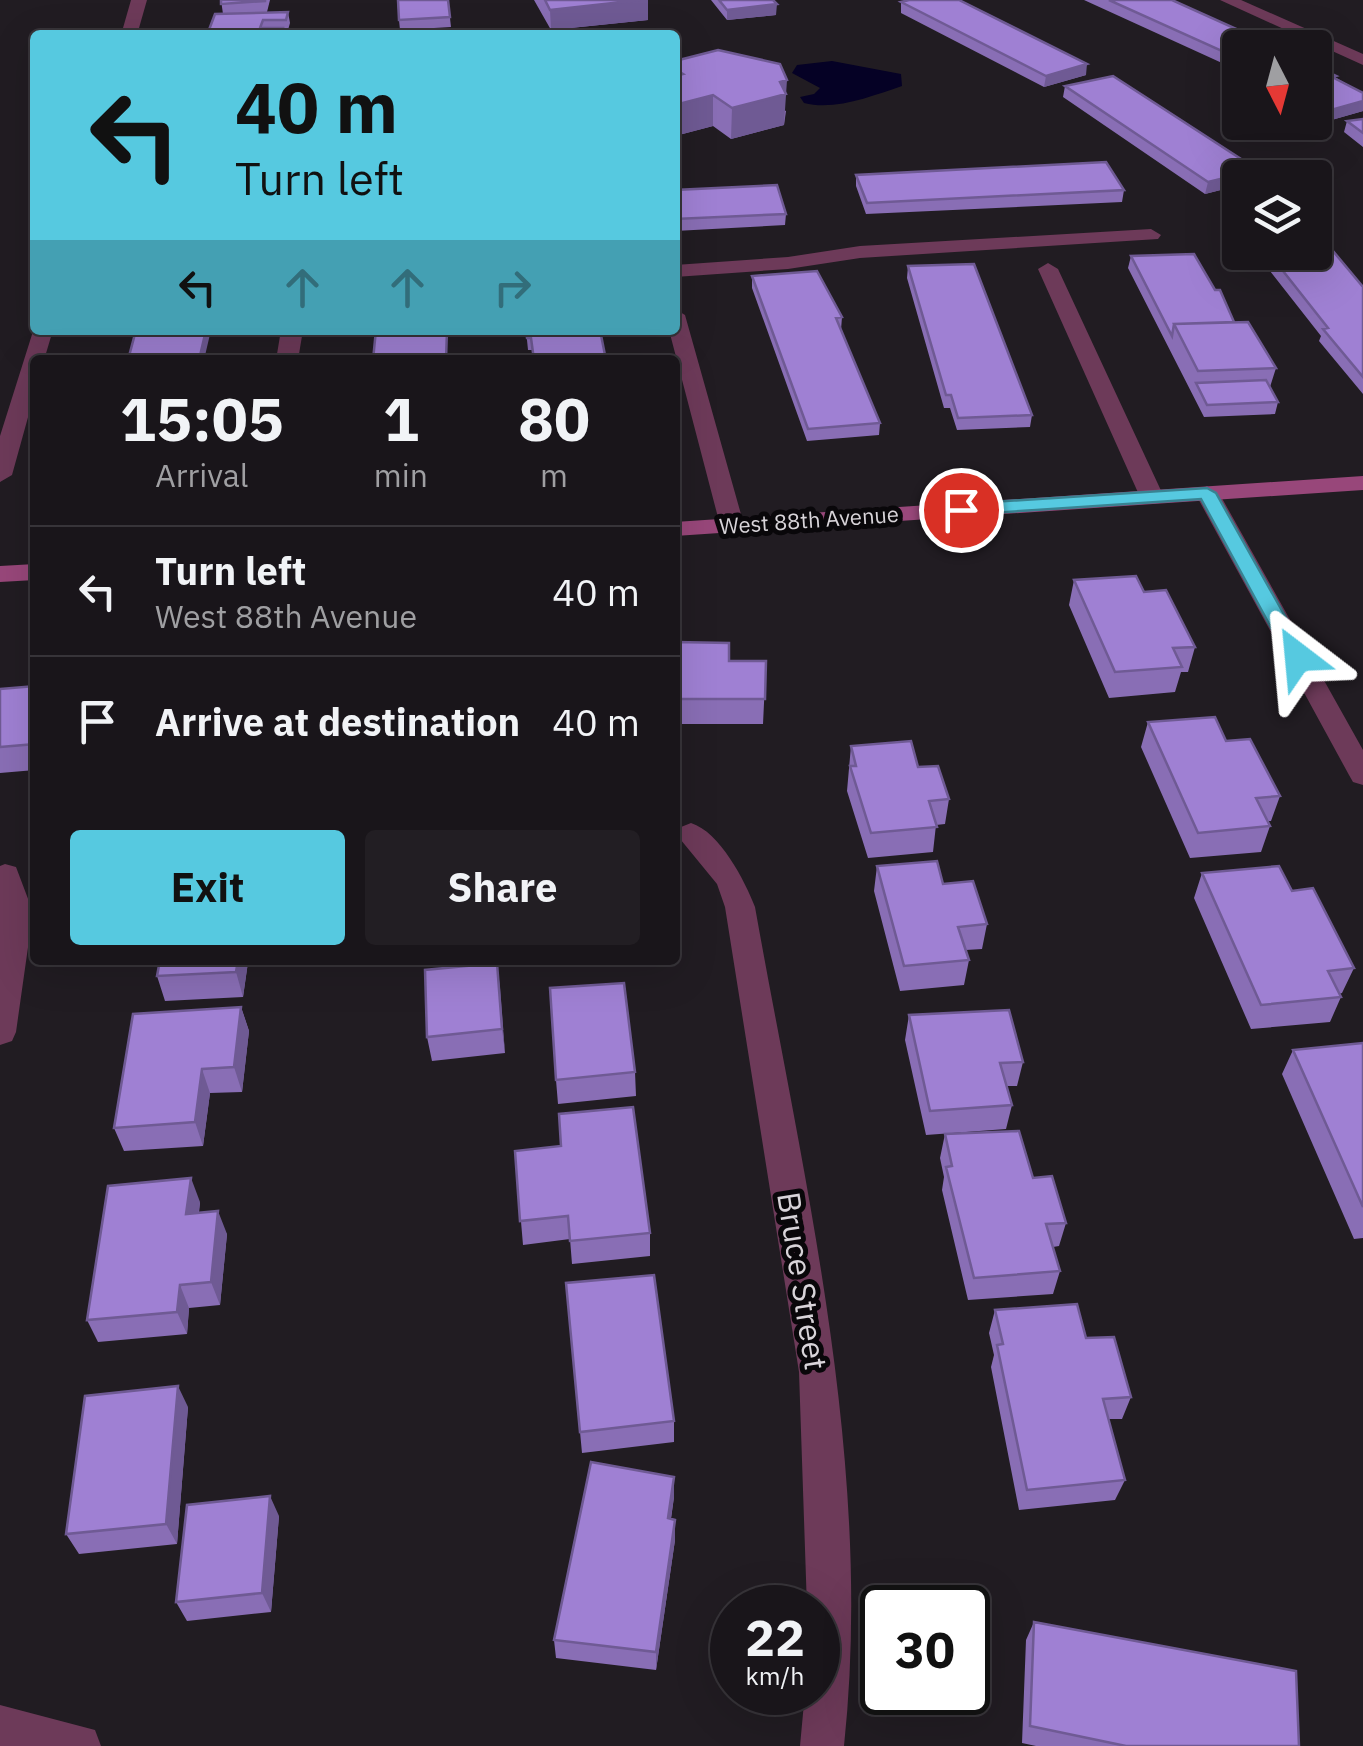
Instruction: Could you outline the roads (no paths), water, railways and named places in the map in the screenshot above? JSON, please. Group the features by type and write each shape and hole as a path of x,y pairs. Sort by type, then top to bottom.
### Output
{"main road":[{"name":"West 88th Avenue","path":"680,529 1363,482"},
{"path":"0,574 30,572"}],"street":[{"path":"130,30 139,0"},
{"path":"1228,0 1363,60"},
{"path":"680,270 788,263 860,252 1152,235"},
{"path":"1048,269 1152,497"},
{"path":"680,333 732,525"},
{"path":"0,475 30,371"},
{"path":"1207,493 1363,775"},
{"name":"Bruce Street","path":"692,834 730,880 740,906 818,1372 828,1550 827,1702 822,1746"},
{"path":"0,1032 18,912 5,875"},
{"path":"0,1727 79,1746"}]}
